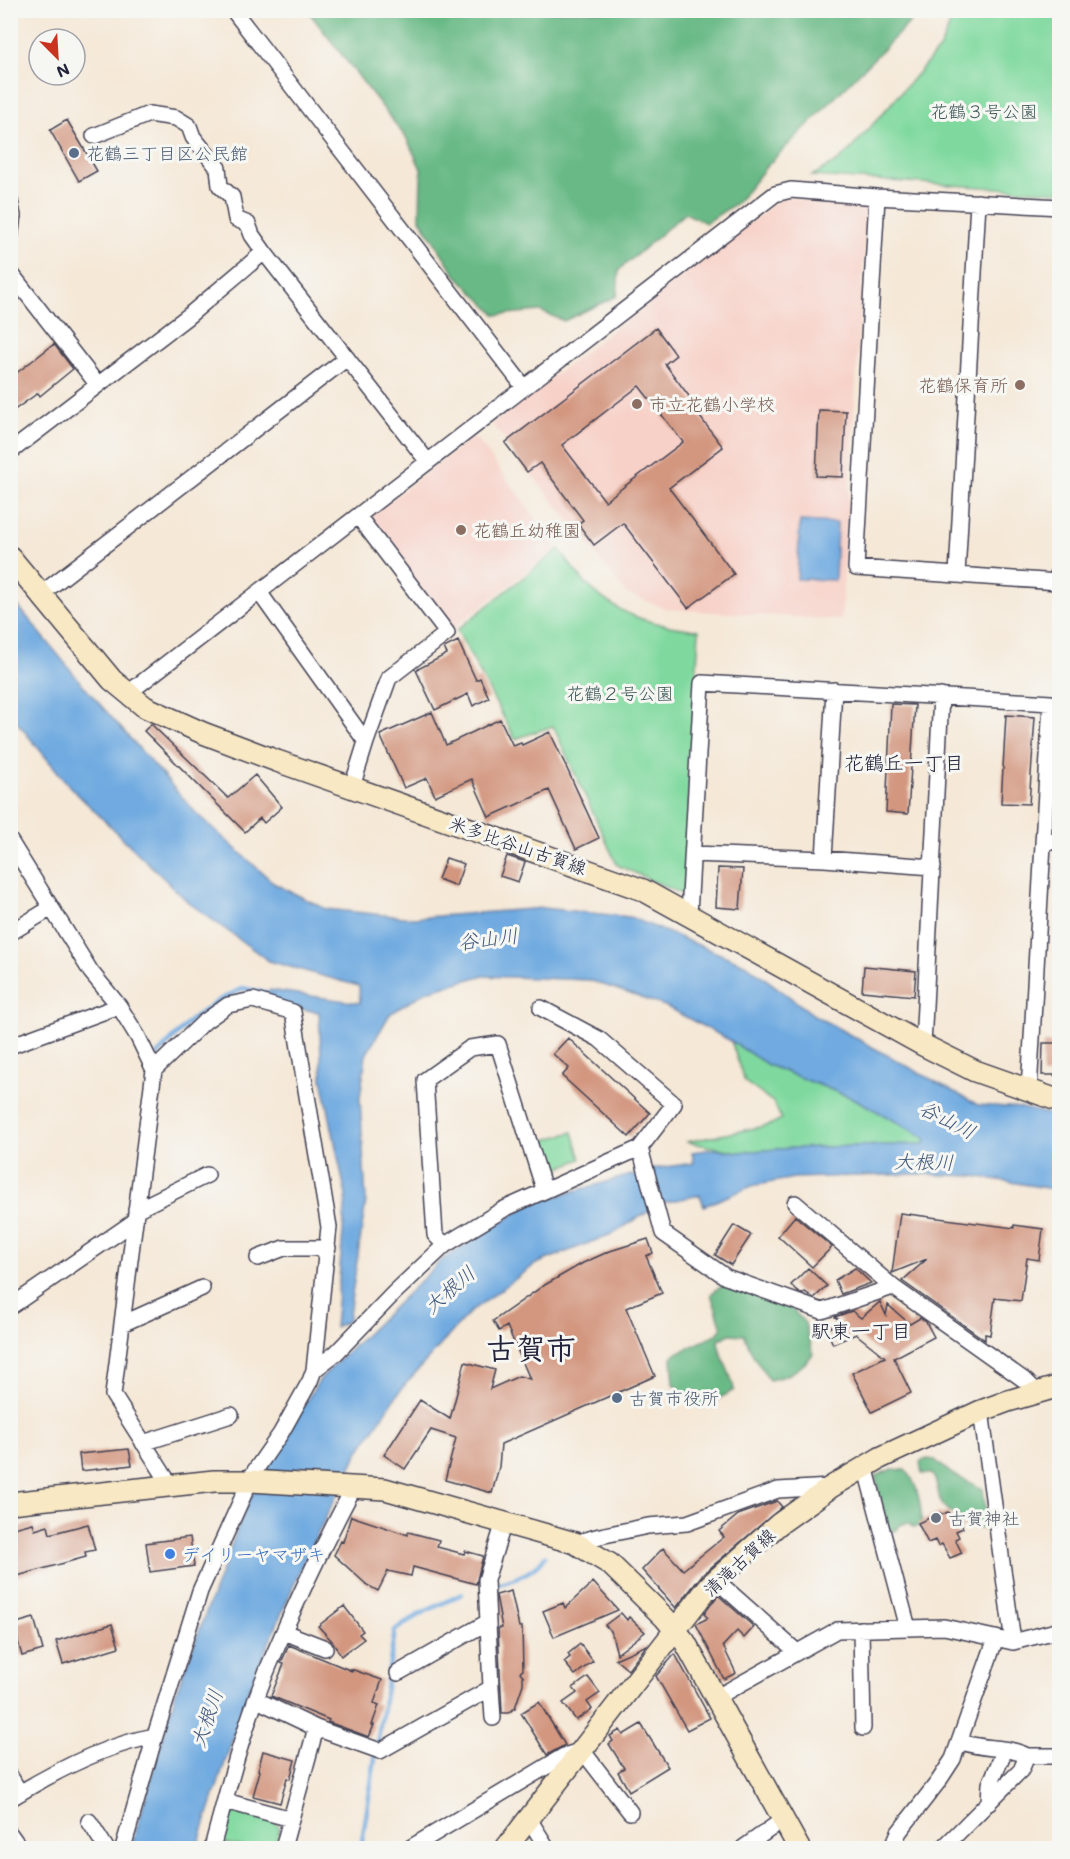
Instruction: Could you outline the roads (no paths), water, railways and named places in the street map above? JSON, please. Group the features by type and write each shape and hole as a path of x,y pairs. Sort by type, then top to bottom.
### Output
{"main road":[{"name":"米多比谷山古賀線","path":"10,557 112,681 146,706 203,732 643,890 923,1045 975,1071 1059,1101"},
{"name":"清滝古賀線","path":"507,1848 710,1585 779,1524 865,1466 981,1411 1059,1386"},
{"path":"10,1503 214,1481 385,1489 575,1544 610,1564 676,1630 685,1642 799,1848"}],"street":[{"path":"233,10 524,387"},
{"path":"94,136 149,114 176,118 189,126 193,137 218,168 220,186 232,197 236,219 248,224 264,252 428,462"},
{"path":"127,694 776,194 791,190 1059,207"},
{"path":"877,197 856,568 1058,582 1059,551"},
{"path":"10,201 13,216 10,238"},
{"path":"957,574 978,202"},
{"path":"10,452 187,316 264,252"},
{"path":"10,272 97,384"},
{"path":"41,594 347,358"},
{"path":"352,787 389,678 447,633 358,516"},
{"path":"259,592 366,742"},
{"path":"689,914 702,682 1051,703 1029,1091"},
{"path":"824,859 834,690"},
{"path":"923,1045 941,696"},
{"path":"10,841 91,972 119,1006 138,1037 154,1071 113,1395 171,1485"},
{"path":"1043,841 1059,842"},
{"path":"693,854 824,859 933,867"},
{"path":"10,933 51,908"},
{"path":"123,1848 200,1591 252,1481 254,1472 281,1433 314,1370 329,1227 292,1012 253,1000 228,1005 204,1022 154,1071"},
{"path":"10,1046 119,1006"},
{"path":"314,1370 336,1353 445,1245 504,1209 544,1189 640,1148 674,1104 599,1040 541,1008"},
{"path":"445,1245 435,1235 425,1080 470,1048 498,1044 544,1189"},
{"path":"640,1148 663,1233 726,1277 822,1311 893,1287"},
{"path":"10,1307 135,1216 207,1175"},
{"path":"795,1203 893,1287 1027,1382 1037,1392"},
{"path":"258,1258 284,1248 328,1248"},
{"path":"122,1324 202,1288"},
{"path":"981,1411 1013,1642"},
{"path":"144,1443 231,1415"},
{"path":"865,1466 908,1628"},
{"path":"212,1848 270,1662 336,1519 354,1487"},
{"path":"575,1544 648,1526 687,1523 778,1490 831,1487"},
{"path":"493,1718 486,1623 486,1580 504,1522"},
{"path":"716,1580 797,1652"},
{"path":"398,1673 486,1623"},
{"path":"717,1697 837,1630 944,1627 1013,1642 1059,1630"},
{"path":"861,1629 863,1728"},
{"path":"284,1632 325,1648"},
{"path":"892,1848 899,1832 953,1759 996,1638"},
{"path":"257,1700 316,1728 380,1751 491,1688"},
{"path":"283,1848 316,1728"},
{"path":"10,1776 15,1796 98,1752 132,1740 155,1736"},
{"path":"960,1741 972,1746 1019,1751 1027,1756 1057,1756"},
{"path":"410,1848 564,1756 582,1750 630,1812"},
{"path":"989,1803 990,1784 1005,1750"},
{"path":"943,1848 1022,1770 1027,1756"},
{"path":"225,1801 291,1819"},
{"path":"529,1819 548,1848"},
{"path":"743,1848 784,1819"},
{"path":"89,1821 106,1848"},
{"path":"10,1834 20,1848"}],"water":[{"path":"800,521 837,523 835,580 797,579"},
{"path":"10,596 82,684 198,815 275,884 326,909 413,918 543,908 630,917 747,965 814,1015 978,1105 1022,1108 1059,1116 1059,1190 974,1176 919,1174 794,1178 752,1186 704,1206 700,1195 662,1203 614,1233 536,1264 470,1312 402,1388 359,1451 305,1559 249,1689 197,1848 131,1848 176,1692 242,1517 265,1465 321,1378 443,1259 532,1203 652,1169 694,1163 692,1152 715,1149 739,1152 924,1144 926,1141 924,1137 855,1099 768,1065 731,1041 665,1006 589,980 481,976 427,991 390,1014 366,1055 360,1098 366,1201 348,1321 335,1327 346,1196 322,1079 319,1012 267,1004 270,990 360,1003 359,986 269,961 188,902 71,788 11,715"}],"waterway":[{"path":"158,1054 191,1020 218,1001 243,988 273,995"},
{"path":"496,1585 530,1571 545,1556"},
{"path":"361,1848 395,1630 422,1613 462,1594"}],"place":[{"name":"花鶴三丁目区公民館","path":"74,153"},
{"name":"花鶴保育所","path":"1020,385"},
{"name":"市立花鶴小学校","path":"637,404"},
{"name":"花鶴丘幼稚園","path":"461,530"},
{"name":"古賀市役所","path":"617,1398"},
{"name":"古賀神社","path":"936,1518"},
{"name":"デイリーヤマザキ","path":"170,1554"}],"district":[{"name":"花鶴丘一丁目","path":"904,762"},
{"name":"駅東一丁目","path":"861,1330"},
{"name":"古賀市","path":"531,1347"}],"park label":[{"name":"花鶴３号公園","path":"984,111"},
{"name":"花鶴２号公園","path":"620,693"}],"water label":[{"name":"谷山川","path":"488,938"},
{"name":"谷山川","path":"948,1119"},
{"name":"大根川","path":"924,1161"},
{"name":"大根川","path":"449,1289"},
{"name":"大根川","path":"206,1718"}]}
